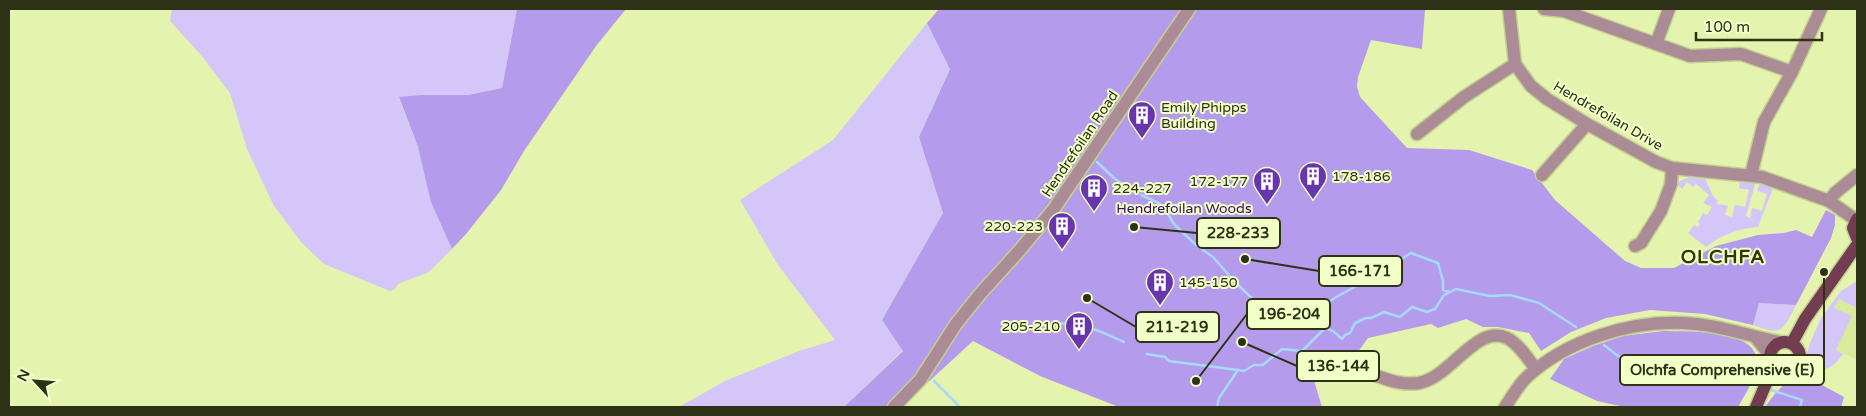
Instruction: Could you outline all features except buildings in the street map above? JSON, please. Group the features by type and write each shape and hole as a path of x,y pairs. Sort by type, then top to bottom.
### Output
{"main road":[{"path":"1857,219 1853,228 1857,238"},
{"path":"1786,342 1798,349 1800,360 1793,370 1780,372 1773,367 1769,354 1773,346 1786,342 1805,319 1857,244"},
{"path":"1758,406 1773,367"},
{"path":"1758,406 1785,372"}],"street":[{"name":"Hendrefoilan Road","path":"894,407 920,380 956,324 980,294 1020,251 1052,210 1189,9"},
{"name":"Hendrefoilan Drive","path":"1509,9 1515,64 1531,86 1547,99 1587,124 1656,162 1672,168 1751,174 1829,201 1857,219"},
{"path":"1544,9 1564,11 1690,56 1741,54 1792,72"},
{"path":"1656,44 1669,9"},
{"path":"1751,174 1764,122 1792,72 1821,9"},
{"path":"1416,134 1464,97 1515,64"},
{"path":"1542,175 1587,124"},
{"path":"1635,246 1641,244 1661,211 1671,184 1672,168"},
{"path":"1829,201 1835,193 1857,175"},
{"path":"1505,407 1526,378 1556,355 1580,343 1648,324 1684,323 1722,328 1756,338 1786,342"},
{"path":"1377,376 1399,384 1420,383 1432,379 1442,373 1481,338 1491,334 1501,335 1510,339 1536,369"},
{"path":"1756,338 1769,354"}],"shaded area":[{"path":"172,9 517,9 502,88 468,95 421,95 399,98 418,147 452,249 429,272 398,284 395,289 390,291 324,264 301,242 274,206 247,149 230,93 201,55 170,21"},
{"path":"927,23 950,68 919,137 943,213 882,320 903,350 844,407 679,407 725,381 799,351 835,340 778,265 740,200 833,140"},
{"path":"1689,177 1705,179 1713,196 1718,201 1717,204 1728,206 1725,215 1732,217 1735,205 1745,207 1749,190 1739,188 1740,179 1756,181 1746,216 1750,218 1752,208 1762,211 1767,194 1757,191 1760,183 1773,188 1758,227 1730,233 1706,247 1688,233 1694,225 1698,227 1700,224 1698,222 1703,213 1707,215 1712,207 1703,203 1709,195 1696,184 1693,187 1687,182 1682,189 1676,183"},
{"path":"1857,281 1857,308 1839,299 1834,308 1852,316 1836,350 1843,354 1837,362 1826,369 1813,368 1806,357 1821,318 1841,291"},
{"path":"1839,299 1857,308 1857,360 1836,350 1834,308"},
{"path":"1759,303 1796,305 1784,326 1780,329 1770,330 1753,325"}],"green space":[{"path":"517,9 626,9 596,46 524,151 501,190 452,249 431,202 418,147 399,97 468,95 502,88"},
{"name":"Hendrefoilan Woods","path":"939,9 1425,9 1422,49 1371,40 1358,77 1357,86 1360,97 1407,148 1469,150 1532,170 1555,200 1625,261 1641,268 1674,268 1716,246 1758,235 1796,230 1812,237 1826,210 1835,215 1835,225 1831,238 1796,305 1759,303 1753,325 1705,314 1650,310 1606,318 1571,332 1541,351 1529,333 1498,327 1483,327 1466,319 1438,328 1431,324 1368,338 1357,353 1313,377 1322,407 1119,407 1040,376 973,341 901,407 844,407 903,351 882,320 943,213 919,137 950,69 927,23"},
{"path":"1663,331 1706,332 1738,339 1749,345 1756,355 1756,369 1751,384 1738,407 1625,407 1597,401 1550,379 1564,359 1593,346 1623,336"},
{"path":"1793,375 1824,386 1844,397 1841,407 1765,407"}],"waterway":[{"path":"1097,162 1124,185"},
{"path":"1141,195 1159,203 1174,224 1196,245 1213,257 1256,302"},
{"path":"1267,310 1283,321 1301,327 1333,299 1411,253 1438,263 1443,281 1443,290 1450,292"},
{"path":"1217,407 1219,398 1238,370 1244,371 1254,365 1263,365 1282,349 1302,351 1325,328 1333,331 1342,339 1350,333 1355,323 1384,312 1400,317 1412,307 1427,312 1435,309 1444,295 1456,289 1490,296 1510,295 1539,303 1576,327"},
{"path":"1056,324 1064,323 1082,326 1124,342"},
{"path":"1604,345 1618,356 1634,358 1646,363 1662,376 1672,367 1683,364 1701,374 1749,385"},
{"path":"1147,354 1165,357 1169,361 1238,370"},
{"path":"934,381 960,407"},
{"path":"1771,390 1802,400 1800,407"}],"place":[{"name":"Emily Phipps Building","path":"1142,139"},
{"name":"178-186","path":"1313,200"},
{"name":"172-177","path":"1267,205"},
{"name":"224-227","path":"1094,212"},
{"name":"228-233","path":"1134,227"},
{"name":"220-223","path":"1062,250"},
{"name":"166-171","path":"1245,259"},
{"name":"Olchfa Comprehensive (E)","path":"1824,272"},
{"name":"211-219","path":"1087,298"},
{"name":"145-150","path":"1160,306"},
{"name":"136-144","path":"1242,342"},
{"name":"205-210","path":"1079,350"},
{"name":"196-204","path":"1196,381"}],"district":[{"name":"OLCHFA","path":"1723,257"}]}
